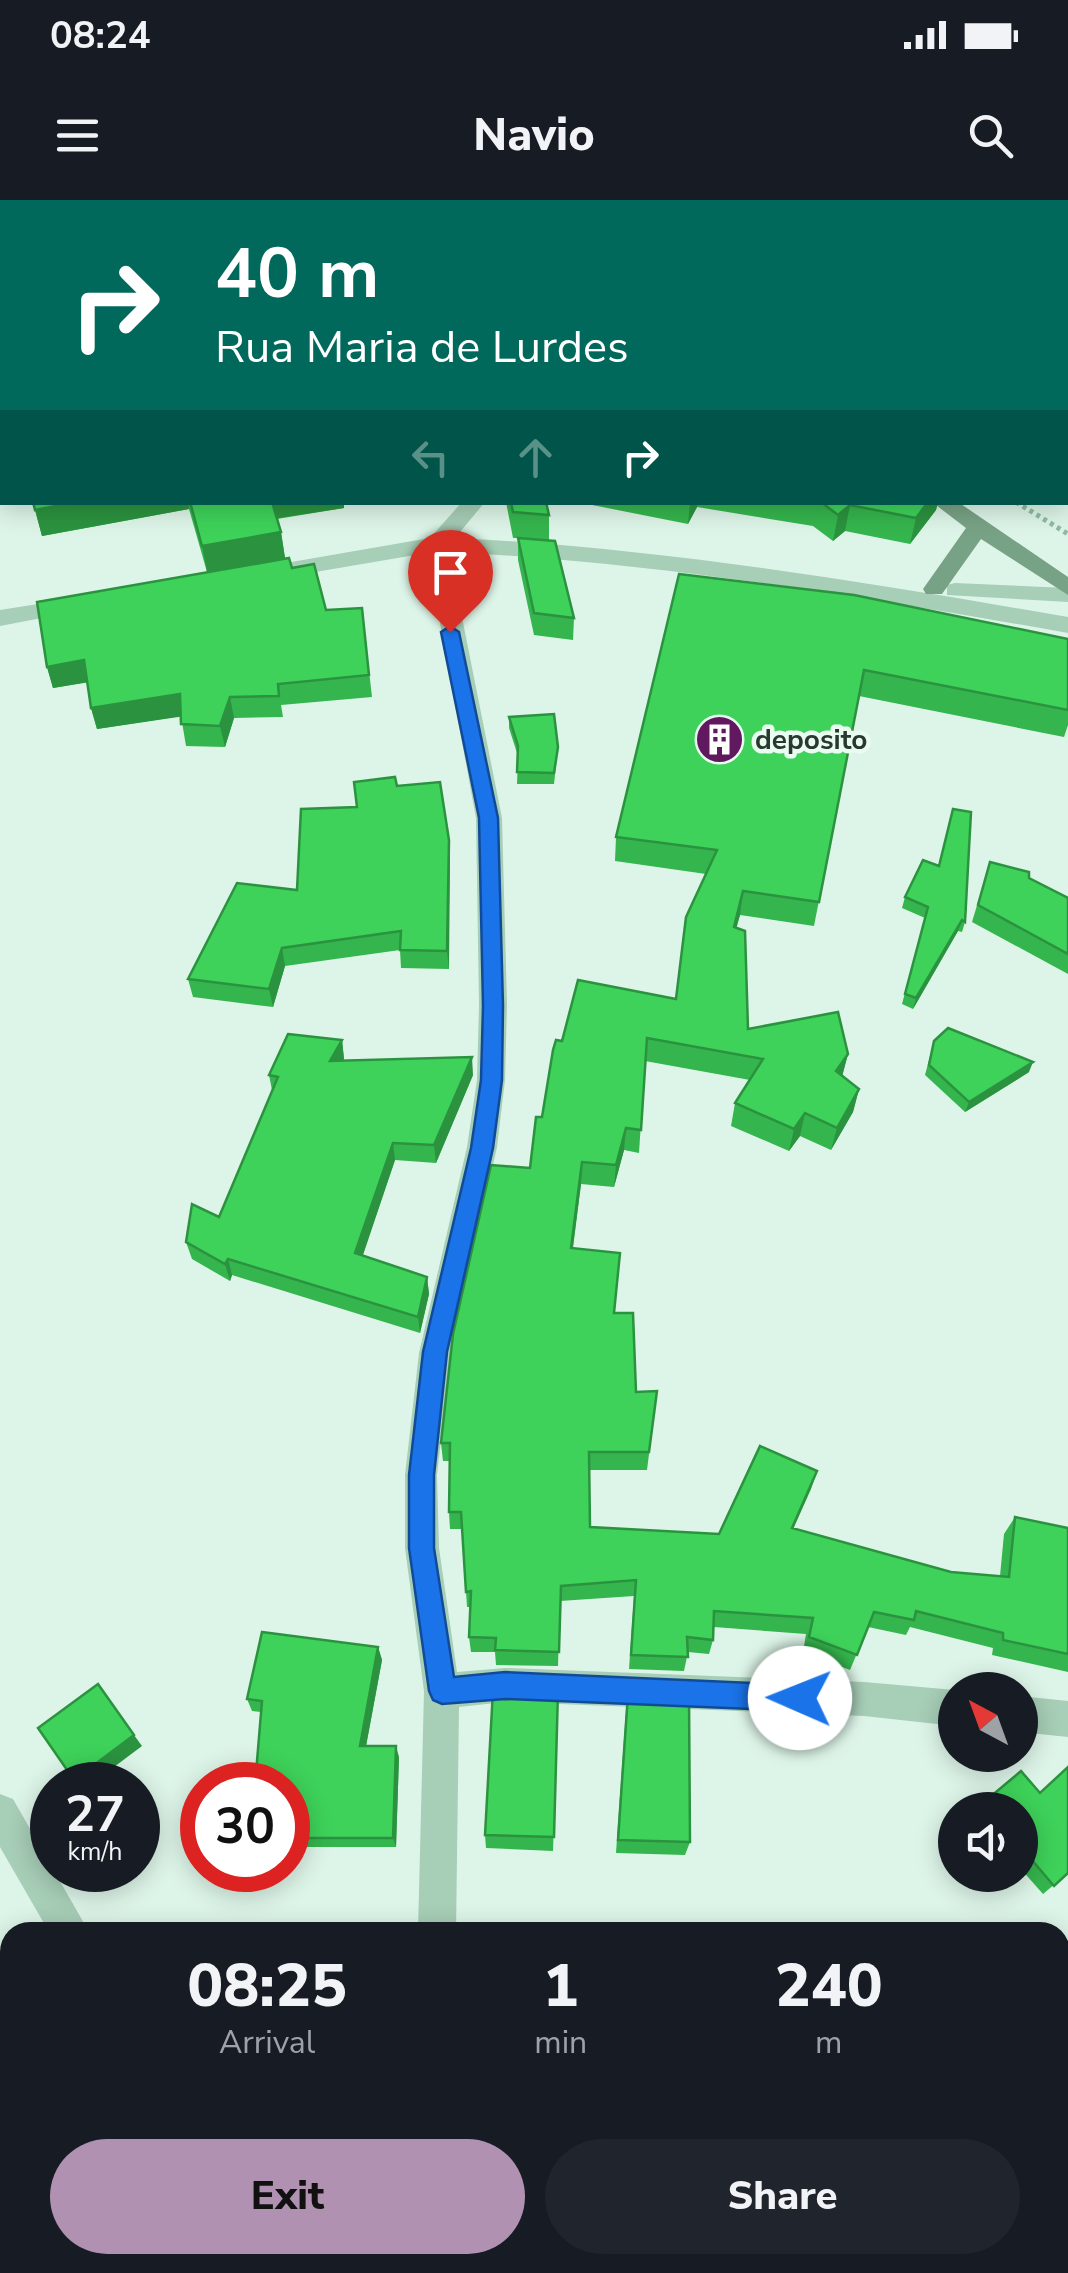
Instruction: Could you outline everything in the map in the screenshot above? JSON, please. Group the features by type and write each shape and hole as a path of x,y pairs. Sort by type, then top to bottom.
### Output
{"main road":[{"path":"948,505 1068,592"},
{"path":"934,590 979,526"}],"street":[{"path":"437,544 471,505"},
{"path":"437,544 488,818 493,1006 491,1080 482,1148 435,1352 422,1475 422,1548 442,1691 438,1922"},
{"path":"247,576 437,544 542,549 872,591 1068,625"},
{"path":"872,591 1068,592"},
{"path":"0,618 95,602"},
{"path":"442,1691 505,1686 864,1699 938,1706"},
{"path":"1038,1716 1068,1719"},
{"path":"0,1812 64,1922"}],"path":[{"path":"1021,505 1068,534"}],"building":[{"path":"34,505 61,505 35,510"},
{"path":"191,505 273,505 281,532 202,546"},
{"path":"512,505 547,505 549,515 513,512"},
{"path":"825,505 850,505 838,515"},
{"path":"850,505 926,505 916,518"},
{"path":"518,538 555,541 574,618 534,613"},
{"path":"289,558 292,568 314,564 326,610 362,608 369,675 278,684 279,696 230,697 220,726 181,724 180,694 91,708 84,660 47,667 37,602"},
{"path":"679,574 854,595 1068,639 1068,710 864,670 819,902 743,891 734,927 745,931 748,1029 838,1012 848,1054 836,1071 859,1089 837,1128 805,1113 794,1129 735,1103 763,1059 647,1038 641,1130 626,1128 616,1165 582,1162 571,1248 620,1253 614,1313 633,1313 636,1392 657,1391 649,1452 589,1452 590,1527 719,1534 760,1446 817,1471 792,1528 951,1572 1009,1577 1015,1517 1068,1528 1068,1654 1003,1640 1003,1633 916,1611 914,1620 874,1612 857,1655 809,1637 813,1618 714,1611 713,1640 687,1637 688,1657 631,1655 636,1580 561,1586 559,1652 495,1650 496,1638 469,1637 471,1591 466,1592 461,1512 449,1512 450,1443 441,1443 453,1334 491,1165 530,1168 536,1117 542,1117 553,1050 556,1040 562,1041 578,980 676,999 686,917 717,850 616,837"},
{"path":"554,714 558,747 554,773 517,772 518,746 509,717"},
{"path":"395,777 397,786 440,782 449,840 447,951 400,950 401,931 282,948 269,989 188,979 237,883 297,890 301,809 357,807 354,782"},
{"path":"953,809 971,812 965,922 962,920 916,998 905,994 928,907 905,897 923,860 939,866"},
{"path":"990,862 1029,872 1029,878 1068,898 1068,954 978,905"},
{"path":"948,1028 1033,1062 969,1102 929,1065 934,1041"},
{"path":"288,1034 342,1040 330,1061 472,1057 434,1145 393,1143 355,1253 427,1277 418,1317 228,1259 225,1264 186,1242 192,1204 219,1217 278,1077 269,1075"},
{"path":"262,1632 378,1647 360,1746 396,1746 393,1838 310,1838 310,1762 257,1762 262,1701 247,1699"},
{"path":"98,1684 134,1735 98,1762 62,1762 38,1728"},
{"path":"493,1690 558,1691 554,1837 485,1835"},
{"path":"628,1694 689,1696 690,1842 618,1840"},
{"path":"1068,1767 1068,1873 1054,1886 1038,1867 1038,1792 996,1792 1022,1772 1040,1793"}],"place":[{"name":"deposito","path":"720,739"}],"route":[{"path":"450,632 488,818 493,1006 491,1080 482,1148 453,1260 435,1352 422,1475 422,1548 442,1691 505,1686 800,1698"}]}
